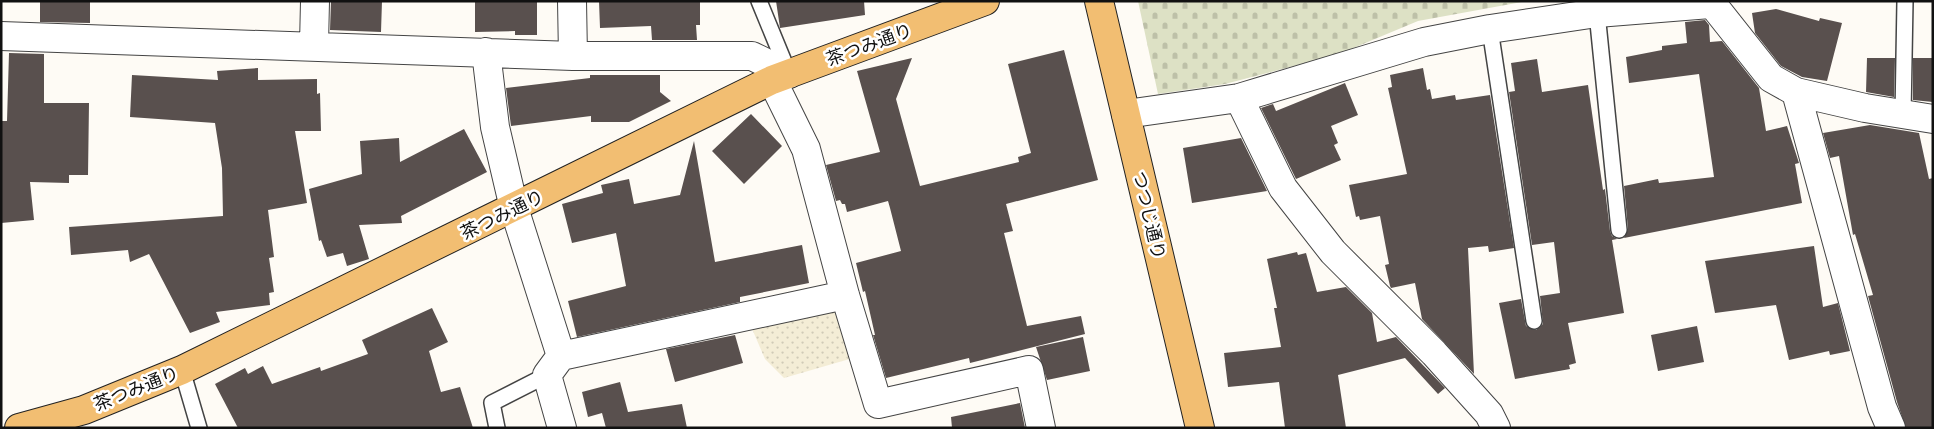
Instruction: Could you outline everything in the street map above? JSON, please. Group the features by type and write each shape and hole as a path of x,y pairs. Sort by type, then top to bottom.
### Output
{"main road":[{"name":"茶つみ通り","path":"19,428 84,410 182,370 780,77 985,1"},
{"name":"つつじ通り","path":"1099,1 1200,428"}],"street":[{"path":"314,45 315,1"},
{"path":"572,1 573,56"},
{"path":"1126,114 1239,98 1424,42 1490,28 1597,13 1710,2 1771,78 1796,92 1903,115 1933,119"},
{"path":"1,36 314,45 573,56 752,56 780,77 806,149 845,295 878,404 1029,370 1041,428"},
{"path":"486,52 495,127 554,366 562,428"},
{"path":"1796,92 1882,407 1891,428"},
{"path":"1239,98 1283,188 1316,231 1333,252 1434,353 1489,414 1496,428"},
{"path":"554,366 845,295"}],"lane":[{"path":"759,1 780,77"},
{"path":"1903,115 1905,1"},
{"path":"1597,13 1619,230"},
{"path":"1490,28 1534,321"},
{"path":"497,428 492,403 554,366"},
{"path":"182,370 199,428"}],"shaded area":[{"path":"836,305 853,358 784,378 765,359 750,324"}],"green space":[{"path":"1138,1 1527,1 1418,21 1339,54 1225,84 1158,94"}],"building":[{"path":"40,1 90,1 90,23 40,22"},
{"path":"331,1 382,1 381,32 330,30"},
{"path":"475,1 537,1 537,35 515,35 515,31 475,32"},
{"path":"599,1 700,1 700,25 696,25 697,40 652,40 651,26 600,28"},
{"path":"776,1 864,1 865,15 780,28"},
{"path":"1776,9 1819,21 1820,18 1842,23 1827,81 1802,77 1781,66 1755,33 1752,13"},
{"path":"1705,20 1709,25 1710,42 1722,41 1759,88 1766,131 1787,126 1799,163 1795,164 1802,203 1624,238 1628,229 1624,186 1658,179 1659,183 1714,177 1699,74 1629,83 1626,57 1662,50 1662,46 1687,43 1685,22"},
{"path":"1064,50 1098,180 1006,204 1013,231 1004,233 1027,326 1081,316 1085,334 970,363 969,358 886,378 873,335 875,335 865,291 863,292 856,263 901,251 890,208 888,201 847,212 845,204 842,204 840,200 836,201 826,165 880,152 857,71 912,58 896,99 920,186 1019,162 1018,157 1031,153 1008,64"},
{"path":"9,53 44,54 44,103 89,103 88,175 69,175 69,183 30,182 34,220 1,223 1,121 7,121"},
{"path":"1867,58 1895,58 1894,97 1866,92"},
{"path":"1913,58 1933,58 1933,102 1913,100"},
{"path":"1537,59 1542,92 1588,85 1610,231 1612,236 1617,239 1612,240 1624,313 1568,323 1576,363 1569,365 1570,369 1515,379 1499,303 1521,299 1526,326 1536,330 1543,324 1540,296 1560,293 1554,242 1532,245 1509,92 1515,91 1511,63"},
{"path":"258,68 258,80 317,79 317,94 320,93 321,131 295,131 307,203 268,210 274,257 269,258 274,292 269,293 270,305 216,312 220,322 190,333 149,254 130,262 128,250 71,255 69,227 223,216 222,168 215,123 130,117 132,75 218,80 217,71"},
{"path":"1423,68 1427,90 1430,89 1432,99 1455,95 1456,100 1490,95 1514,248 1489,252 1488,246 1468,248 1474,374 1422,319 1415,283 1391,288 1385,265 1389,264 1380,216 1360,220 1359,216 1356,217 1349,185 1407,174 1388,88 1392,87 1390,75"},
{"path":"590,75 660,75 660,92 671,101 629,122 591,122 591,116 511,126 506,88 590,78"},
{"path":"1345,83 1358,115 1331,126 1338,143 1334,145 1341,160 1296,179 1261,108 1273,104 1276,111"},
{"path":"751,114 782,146 744,184 712,151"},
{"path":"1870,125 1919,133 1929,179 1933,178 1933,428 1906,428 1868,296 1873,295 1855,234 1853,235 1839,156 1830,158 1823,133"},
{"path":"464,129 487,172 401,216 402,223 359,225 369,259 347,266 343,253 327,257 321,240 319,241 309,189 362,174 360,141 399,138 400,162"},
{"path":"1241,138 1267,191 1192,203 1183,148"},
{"path":"694,141 715,262 802,245 809,283 740,297 740,302 577,337 568,301 626,286 616,233 572,243 562,204 603,193 601,185 629,179 634,204 680,195"},
{"path":"1814,246 1823,307 1838,303 1850,351 1830,355 1829,351 1789,360 1776,305 1715,313 1705,261"},
{"path":"1297,252 1298,255 1306,253 1317,292 1346,287 1372,313 1377,342 1396,337 1445,388 1438,394 1405,358 1338,375 1346,428 1285,428 1279,382 1228,387 1224,353 1281,347 1274,308 1277,308 1267,259"},
{"path":"432,308 448,342 429,351 441,392 460,387 473,428 238,428 215,384 245,368 248,374 263,366 272,384 320,367 321,371 368,354 362,340"},
{"path":"1697,326 1704,362 1658,371 1651,335"},
{"path":"735,335 743,363 675,382 666,349"},
{"path":"1083,337 1090,371 1047,380 1036,347"},
{"path":"620,382 628,412 682,404 687,428 606,428 602,413 588,417 582,392"},
{"path":"1020,403 1025,428 952,428 951,417"}]}
